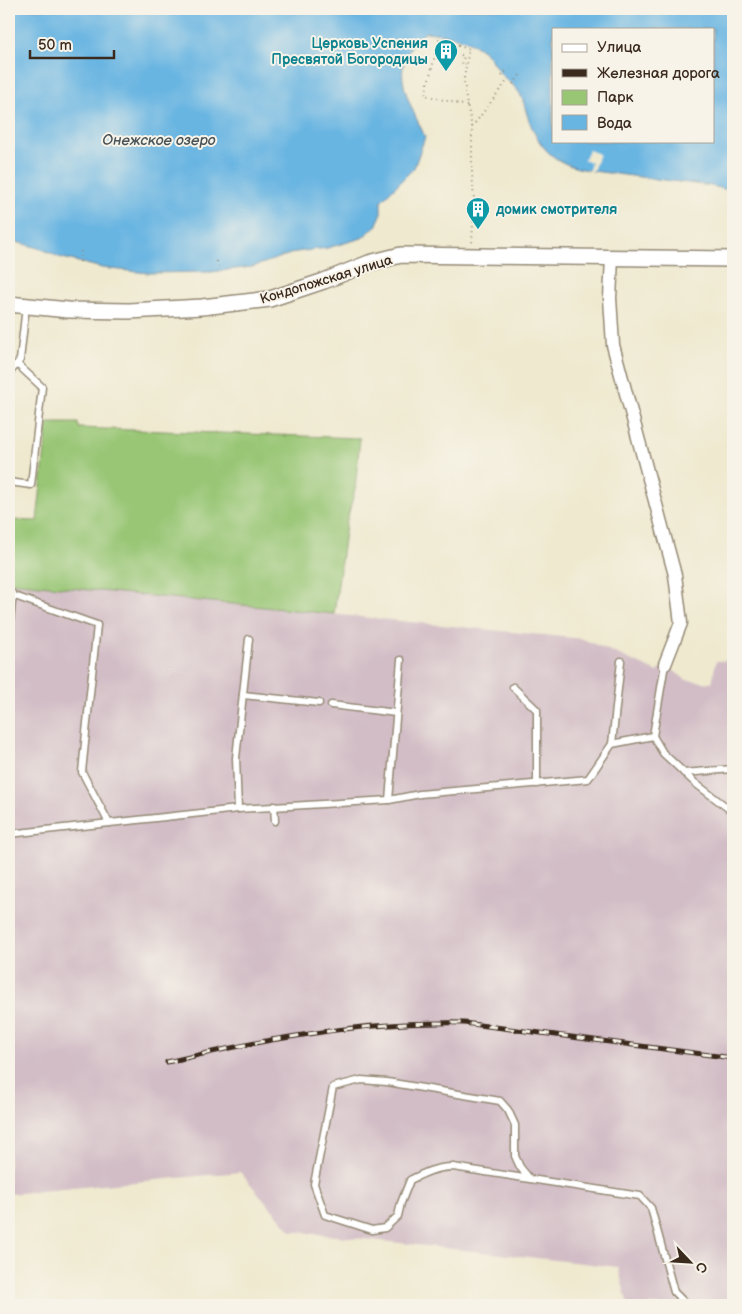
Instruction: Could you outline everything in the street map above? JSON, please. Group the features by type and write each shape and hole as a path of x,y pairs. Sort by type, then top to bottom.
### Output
{"street":[{"name":"Кондопожская улица","path":"9,304 68,310 129,312 202,307 270,299 324,281 369,263 401,255 733,259"},
{"path":"612,258 610,298 614,346 675,575 681,623 665,664"}],"lane":[{"path":"9,371 20,360 26,306"},
{"path":"9,482 31,485 42,387 17,364"},
{"path":"9,630 11,594 96,625 82,772 109,823"},
{"path":"238,809 236,758 248,639"},
{"path":"389,800 401,660"},
{"path":"9,834 238,809 389,800 420,794 588,779 612,744 621,661"},
{"path":"665,664 652,736 662,753 733,812"},
{"path":"513,687 536,710 537,784"},
{"path":"243,696 319,703"},
{"path":"332,705 396,713"},
{"path":"612,744 652,736"},
{"path":"684,773 733,769"},
{"path":"274,806 275,822"},
{"path":"528,1178 515,1156 514,1125 508,1110 500,1101 387,1082 361,1080 333,1087 314,1184 325,1215 372,1230 385,1228 398,1216 400,1203 410,1180 435,1168 452,1167 640,1196 651,1208 674,1292 687,1305"}],"path":[{"path":"467,106 426,95 439,40 469,49 464,78 467,106 472,127 474,200 472,257"},
{"path":"461,55 464,56 462,64 466,65"},
{"path":"502,76 506,71"},
{"path":"513,84 521,74"},
{"path":"472,127 507,81"},
{"path":"80,262 81,249"},
{"path":"217,261 218,271"}],"shaded area":[{"path":"9,582 583,639 658,672 665,664 686,680 712,683 716,661 733,660 733,1305 628,1305 618,1267 291,1231 240,1172 9,1194"}],"green space":[{"path":"48,423 78,423 79,428 360,438 355,489 346,524 334,614 9,582 9,520 37,521"}],"water":[{"name":"Онежское озеро","path":"9,9 733,9 733,191 712,186 593,171 570,166 553,156 539,141 520,94 484,51 464,40 448,35 426,32 413,44 406,56 403,69 403,82 407,95 425,137 414,168 381,201 381,215 376,226 362,238 327,248 296,252 252,267 211,272 148,273 102,268 59,257 42,249 9,240"}],"pier":[{"path":"589,150 599,154 593,171 589,171 591,162 584,160"}],"railway":[{"path":"167,1062 311,1033 420,1023 464,1023 733,1058"}],"place":[{"name":"Церковь Успения Пресвятой Богородицы","path":"446,72"},
{"name":"домик смотрителя","path":"478,230"}]}
